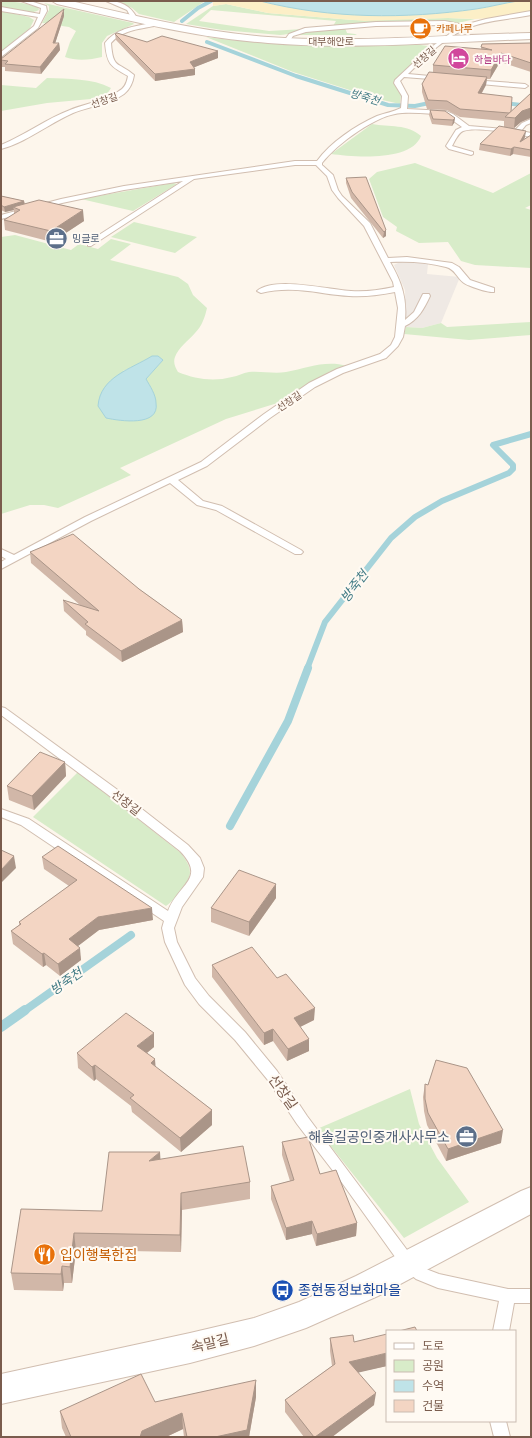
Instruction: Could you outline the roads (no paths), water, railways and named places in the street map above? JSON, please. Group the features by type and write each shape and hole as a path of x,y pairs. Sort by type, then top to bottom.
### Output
{"street":[{"name":"대부해안로","path":"57,1 157,24 212,34 287,40 343,42 531,36"},
{"name":"속말길","path":"1,1389 190,1348 254,1332 306,1314 367,1286 408,1263 531,1200"}],"lane":[{"path":"1,55 36,27 42,16 44,7 24,1"},
{"name":"대부해안로","path":"110,1 129,9 134,18"},
{"path":"1,10 42,16"},
{"name":"선창길","path":"404,107 405,96 397,83 403,75 446,38 465,27 531,13"},
{"name":"선창길","path":"287,40 291,35 305,30 376,24 440,23 465,27"},
{"name":"선창길","path":"1,147 14,142 73,110 114,98 124,92 131,75 114,65 109,57 108,43 114,35 157,24"},
{"name":"선창길","path":"403,75 449,80"},
{"path":"464,81 525,86"},
{"path":"1,218 89,194 295,163 319,163 326,154 365,125 404,107 446,113 451,115 467,128"},
{"path":"517,132 524,124 531,121"},
{"path":"471,153 451,148 449,146 458,131 467,128 531,134"},
{"name":"선창길","path":"1,566 94,516 204,464 267,416 326,377 383,356 394,346 399,337 402,308 397,282 367,225 340,197 335,190 330,175 319,166 319,163"},
{"path":"91,244 194,177"},
{"path":"386,260 407,259 449,265 462,274 467,282 491,290"},
{"path":"261,291 270,287 284,286 361,294 398,289"},
{"path":"401,325 411,321 418,314 426,296"},
{"path":"172,480 200,503 219,508 298,552"},
{"path":"1,552 13,559"},
{"name":"선창길","path":"1,710 117,796 184,848 194,858 198,868 197,877 176,906 170,918 168,928 171,942 190,981 204,1000 240,1036 272,1075 302,1120 346,1176 408,1263"},
{"path":"1,813 25,822 170,918"},
{"path":"408,1263 421,1274 438,1281 508,1296 531,1296"},
{"path":"501,1330 508,1296"},
{"path":"498,1422 502,1437"}],"water":[{"path":"260,1 518,1 449,12 395,16 368,16 314,11"},
{"path":"152,356 158,356 163,360 146,379 156,400 156,411 152,416 138,421 106,418 98,406 100,396 104,388 118,375"}],"waterway":[{"name":"방죽천","path":"182,21 198,8 211,1"},
{"name":"방죽천","path":"207,42 296,76 388,105 415,106 434,102"},
{"name":"방죽천","path":"503,103 531,106"},
{"name":"방죽천","path":"307,669 325,622 391,538 415,517 442,501 509,473 513,469 513,465 493,445 531,434"},
{"name":"방죽천","path":"230,826 288,721 308,668"},
{"name":"방죽천","path":"24,1011 131,935"},
{"name":"방죽천","path":"1,1027 25,1010"}],"place":[{"name":"카페나루","path":"421,28"},
{"name":"하늘바다","path":"459,59"},
{"name":"밍글로","path":"56,238"},
{"name":"해솔길공인중개사사무소","path":"466,1137"},
{"name":"입이행복한집","path":"44,1255"},
{"name":"종현동정보화마을","path":"283,1290"}]}
